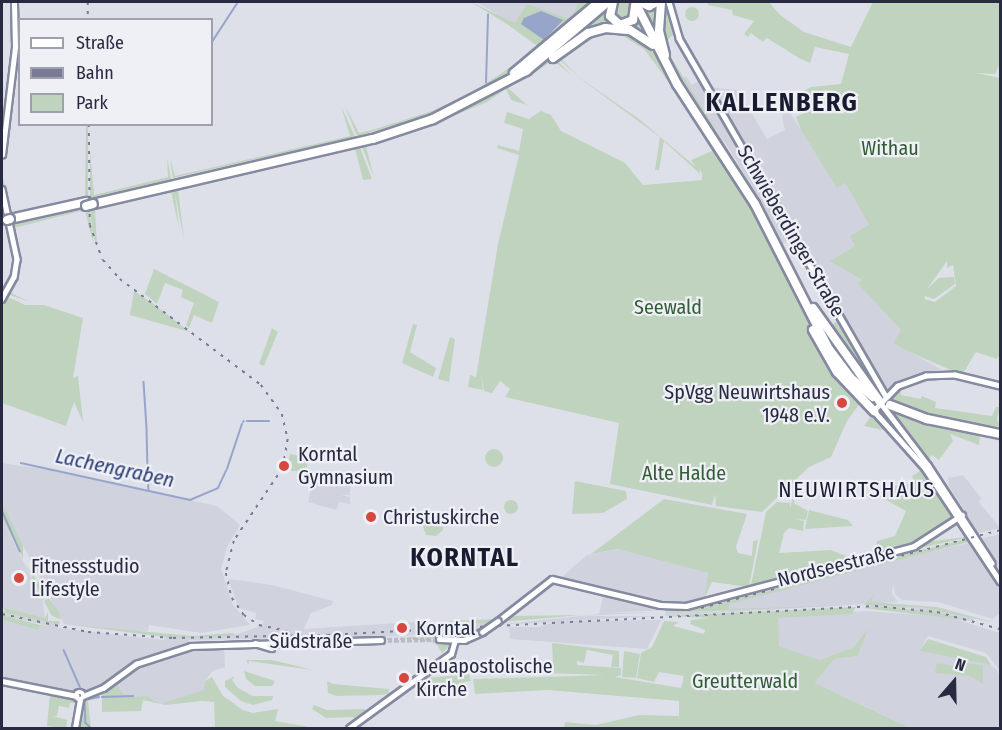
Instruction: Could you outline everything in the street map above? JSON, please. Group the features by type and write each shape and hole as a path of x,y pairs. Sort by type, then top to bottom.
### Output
{"highway":[{"path":"549,52 599,2"},
{"path":"173,184 396,128 460,103 549,52 599,2"},
{"path":"7,222 384,136 433,119 492,91 549,52 611,2"},
{"path":"611,2 610,16 622,25 634,17 637,2"},
{"path":"567,47 611,2"},
{"path":"637,2 649,6 659,2 662,55"},
{"path":"637,2 662,55 755,204 828,341 864,386"},
{"path":"549,52 567,47 594,30 611,27 636,33 662,55"},
{"path":"804,297 833,355 877,402"},
{"path":"804,297 824,352 863,399 877,402"},
{"path":"891,409 1000,435"}],"main road":[{"path":"2,155 15,47 14,2"},
{"name":"Schwieberdinger Straße","path":"669,2 679,38 877,402 883,420 925,468 960,516 964,526 1000,580"},
{"path":"2,189 16,267 2,299"},
{"path":"877,402 908,381 936,375 955,375 1000,386"},
{"name":"Schwieberdinger Straße","path":"877,402 891,409 897,423 1000,576"},
{"path":"883,420 893,426 897,423"},
{"path":"954,509 951,523 964,526"},
{"name":"Nordseestraße","path":"455,640 482,632 550,581 664,605 703,602 914,546 960,516"},
{"path":"349,729 453,652 455,640 439,639"},
{"name":"Südstraße","path":"80,697 103,688 141,662 191,646 252,641 263,645 381,640"},
{"path":"263,645 271,648"},
{"path":"2,681 80,697 75,729"}],"shaded area":[{"path":"476,2 579,2 571,19 535,8 515,24"},
{"path":"686,76 692,85 702,78 707,87 738,90 767,139 785,130 782,116 786,106 837,187 845,183 869,225 855,246 829,261 862,280 857,283 901,330 893,343 948,373 926,376 886,393 791,235 783,245 735,158 682,79"},
{"path":"2,463 44,469 217,506 240,525 227,547 221,569 233,605 250,625 201,633 149,625 148,631 132,631 64,624 2,505"},
{"path":"314,475 350,485 350,495 341,495 350,497 350,504 339,502 336,510 308,502"},
{"path":"963,475 981,498 979,502 1000,528 978,533 949,486 948,478"},
{"path":"2,519 43,601 45,618 2,607"},
{"path":"1000,530 711,606 667,613 729,611 730,604 809,581 972,542 1000,586 1000,613 993,619 938,602 902,600 895,594 893,583 892,594 898,602 666,616 665,611 711,605"},
{"path":"1000,534 1000,572 980,539"},
{"path":"620,549 708,573 704,600 664,604 663,610 608,613 662,612 581,616 663,616 566,621 661,620 647,649 510,639 509,627 539,627 554,622 495,625 599,614 604,593 556,582 587,555"},
{"path":"228,579 272,585 333,601 332,605 311,613 304,629 414,622 415,625 487,623 485,627 405,636 189,640 190,645 224,645 225,667 213,671 205,681 206,693 160,704 147,696 125,697 114,683 75,696 2,681 2,620 38,630 40,626 164,640 165,637 236,635 262,625 264,621 255,619 256,613 239,608"},
{"path":"874,604 920,607 974,618 973,621 910,608 863,608"},
{"path":"864,611 949,617 1000,633 1000,671 986,653 928,636 919,651 991,665 997,670 1000,677 1000,725 996,728 910,728 815,683 834,659 858,656 869,627 854,647 820,660 779,646 777,618"},
{"path":"2,612 59,625 58,628 2,615"}],"green space":[{"path":"471,2 515,23 527,4 570,19 579,2 594,2 544,47"},
{"path":"615,2 632,2 634,13 624,24 611,12"},
{"path":"663,2 667,2 675,33 663,44 661,34"},
{"name":"Withau","path":"707,2 769,2 779,14 804,32 851,47 873,2 1000,2 1000,63 995,74 976,73 1000,78 1000,354 997,359 976,352 962,375 893,343 901,330 857,283 862,280 829,261 855,246 850,236 869,225 845,183 837,188 801,130 796,117 804,113 795,96 811,87 841,84 849,54 815,47 810,63 767,38 763,42 751,33 748,37 744,34 754,21 733,15 732,10 708,5","holes":["947,261 947,268 953,265 956,286 935,302 924,299 925,296 934,299 955,284 954,277 939,278 927,289"]},
{"path":"640,3 657,3 656,36"},
{"path":"609,7 622,26 637,11 654,46 628,29 583,34"},
{"path":"689,7 695,7 699,14 695,21 689,21 685,17 685,11"},
{"path":"503,21 528,35 544,48 507,74 459,101 410,121 357,136 344,104 359,133 372,130 432,111 471,93 540,48"},
{"path":"605,29 625,31 644,39 673,82 670,84 644,49 618,33 593,35 559,57 578,76 556,57 587,35"},
{"path":"663,44 769,216 815,310 737,165 667,55"},
{"path":"555,58 571,75 553,60 508,88 527,105 511,100 506,89 487,102 421,129 366,146 374,178 361,144 450,115"},
{"name":"Seewald","path":"574,74 639,119 696,167 691,160 712,151 711,142 671,85 673,83 750,201 800,300 816,342 872,411 869,414 860,403 847,421 831,457 809,467 762,512 716,506 715,494 712,505 610,484 619,423 505,397 510,389 500,381 492,393 484,391 481,373 483,390 468,387 470,375 476,377 498,244 519,155 497,148 498,145 519,151 523,129 504,123 507,112 529,119 541,111 551,115 561,131 625,163 643,185 702,180 702,173 699,169 700,174 664,141 659,170 655,170 660,137"},
{"path":"341,106 355,137 173,178 170,158 175,176 350,136"},
{"path":"86,126 88,126 88,198 9,216 2,185 2,174 12,214 85,197"},
{"path":"359,145 372,179 363,180 355,149 178,188 184,241 175,193 179,229 171,191 95,208 97,246 93,236 90,208"},
{"path":"90,151 94,195 168,177 167,157 171,179 90,198"},
{"path":"89,208 94,246 85,210 14,228 19,261 9,292 30,302 7,294 17,265 11,225"},
{"path":"154,269 219,302 212,323 194,315 189,328 186,325 194,303 181,297 183,290 165,283 157,304 145,294"},
{"path":"134,291 155,305 190,332 130,315"},
{"path":"6,296 25,305 44,305 83,318 73,378 78,376 83,422 74,402 66,426 2,403 2,301"},
{"path":"809,316 846,376 865,385 838,354 819,324 877,399 876,404 869,403 832,360"},
{"path":"836,322 839,327 843,325 860,354 853,358 861,355 881,396 828,327"},
{"path":"413,324 417,325 410,352 436,368 433,377 402,363"},
{"path":"272,328 278,332 264,366 259,364"},
{"path":"450,337 455,339 449,382 438,379"},
{"path":"900,386 901,395 921,399 922,396 936,402 935,408 992,416 996,407 1000,407 997,419 1000,427 988,425 1000,428 1000,432 984,429 985,424 982,429 895,409 924,425 980,435 979,445 950,434 953,441 939,460 932,455 929,459 900,420 932,467 885,403"},
{"path":"872,415 876,415 925,468 953,515 948,523 921,541 875,551 877,541 895,536 906,511 879,496 883,488 915,483 912,476 922,470 884,426 883,430 864,426 871,416 877,420"},
{"path":"494,449 500,452 503,458 500,464 494,467 488,464 485,458 488,452"},
{"path":"290,454 309,458 306,470 291,471 287,466"},
{"path":"575,481 626,491 627,499 603,513 572,514"},
{"path":"793,497 795,504 808,511 806,520 796,519 804,521 803,531 789,528 784,533 779,553 831,550 851,558 751,585 766,512 777,502 790,503 790,508"},
{"path":"664,499 747,514 736,547 738,553 752,556 753,541 758,540 749,587 712,582 704,599 708,573 618,549 591,554"},
{"path":"511,500 516,502 518,507 516,512 511,514 506,512 504,507 506,502"},
{"path":"2,503 23,545 23,559 2,518"},
{"path":"809,510 848,520 853,526 805,529"},
{"path":"428,523 443,527 443,530 436,536 426,535 423,527"},
{"path":"964,534 969,537 872,559 927,542 964,537"},
{"path":"970,538 972,541 880,565 875,562"},
{"path":"866,559 870,561 711,605 665,611"},
{"path":"25,563 48,597 43,600"},
{"path":"872,563 874,566 730,604 729,609 857,605 665,613 711,606"},
{"path":"874,594 870,602 937,607 996,623 920,607 864,605"},
{"path":"49,598 59,612 61,620 51,615 44,601"},
{"path":"2,607 45,618 48,612 48,621 60,621 59,625 2,612 6,611"},
{"name":"Greutterwald","path":"856,607 852,614 778,618 779,646 820,660 854,647 869,627 858,656 834,659 815,683 910,728 564,728 565,722 596,725 639,715 679,716 679,701 547,690 475,694 473,679 605,675 546,673 549,663 553,663 552,643 619,651 619,667 611,667 613,655 587,650 584,663 577,661 577,665 621,668 621,675 615,677 681,688 684,676 659,672 654,682 637,678 641,653 652,647 664,621 679,622 673,626 704,634 705,630 690,624 691,620 709,618 665,616"},
{"path":"884,607 929,611 973,621 864,608"},
{"path":"2,615 60,628 40,626 38,630 2,620"},
{"path":"581,615 548,618 499,622 508,616"},
{"path":"498,619 492,623 449,624 449,621"},
{"path":"63,624 193,636 232,633 237,635 165,637"},
{"path":"485,627 465,638 421,638 451,642 449,653 446,655 450,645 442,653 436,643 404,638"},
{"path":"928,639 986,657 991,665 919,651"},
{"path":"624,651 640,654 636,678 622,677"},
{"path":"246,657 247,660 272,660 313,670 249,661 248,665"},
{"path":"962,662 983,666 983,684 970,676 935,673 937,663 960,667"},
{"path":"244,671 275,681 272,686 255,686 246,679"},
{"path":"469,674 471,681 464,682 464,688 443,688 442,692 420,695 418,686 413,686 418,679 423,684 428,678"},
{"path":"235,676 232,680 238,688 253,696 273,696 272,700 253,705 241,701 225,687 225,681"},
{"path":"212,677 223,696 243,710 253,713 278,709 275,721 314,728 215,728 214,702 160,704 204,690 205,681"},
{"path":"327,681 333,684 389,689 388,694 381,695 336,696 328,693"},
{"path":"115,682 125,697 147,696 160,704 143,700 141,711 102,712 102,692"},
{"path":"50,694 73,698 77,703 70,703 69,708 59,706 57,716 53,716 67,720 66,728 47,726"},
{"path":"98,694 99,698 88,701 91,728 77,726 81,701"},
{"path":"314,705 327,710 365,709 365,713 356,721 353,717 326,718 312,709"}],"water":[{"path":"541,11 563,20 544,40 521,24 524,18"}],"waterway":[{"path":"213,40 238,2"},
{"path":"486,83 488,15"},
{"path":"144,382 147,428"},
{"name":"Lachengraben","path":"247,421 269,421"},
{"name":"Lachengraben","path":"227,469 242,424"},
{"path":"147,429 148,471"},
{"name":"Lachengraben","path":"21,463 190,500 218,488 226,471"},
{"path":"148,472 149,489"},
{"path":"2,510 20,551"},
{"path":"64,650 82,691"},
{"path":"102,697 133,696"},
{"path":"87,699 99,697"},
{"path":"85,699 86,723 91,728"}],"tunnel":[{"path":"381,640 439,639"}],"railway":[{"path":"88,2 88,18"},
{"path":"89,126 90,225 103,260 120,279 261,385 282,414 288,439 283,468 234,541 226,573 232,598 244,615 259,625 288,631"},
{"path":"701,608 1000,530"},
{"path":"2,614 88,632 173,638 327,635 875,606 937,612 1000,629"}],"place":[{"name":"SpVgg Neuwirtshaus 1948 e.V.","path":"842,403"},
{"name":"Korntal Gymnasium","path":"284,466"},
{"name":"Christuskirche","path":"371,517"},
{"name":"Fitnessstudio Lifestyle","path":"19,578"},
{"name":"Korntal","path":"402,628"},
{"name":"Neuapostolische Kirche","path":"404,678"}],"district":[{"name":"KALLENBERG","path":"782,103"},
{"name":"NEUWIRTSHAUS","path":"857,490"},
{"name":"KORNTAL","path":"465,558"}],"park label":[{"name":"Alte Halde","path":"684,473"}]}
